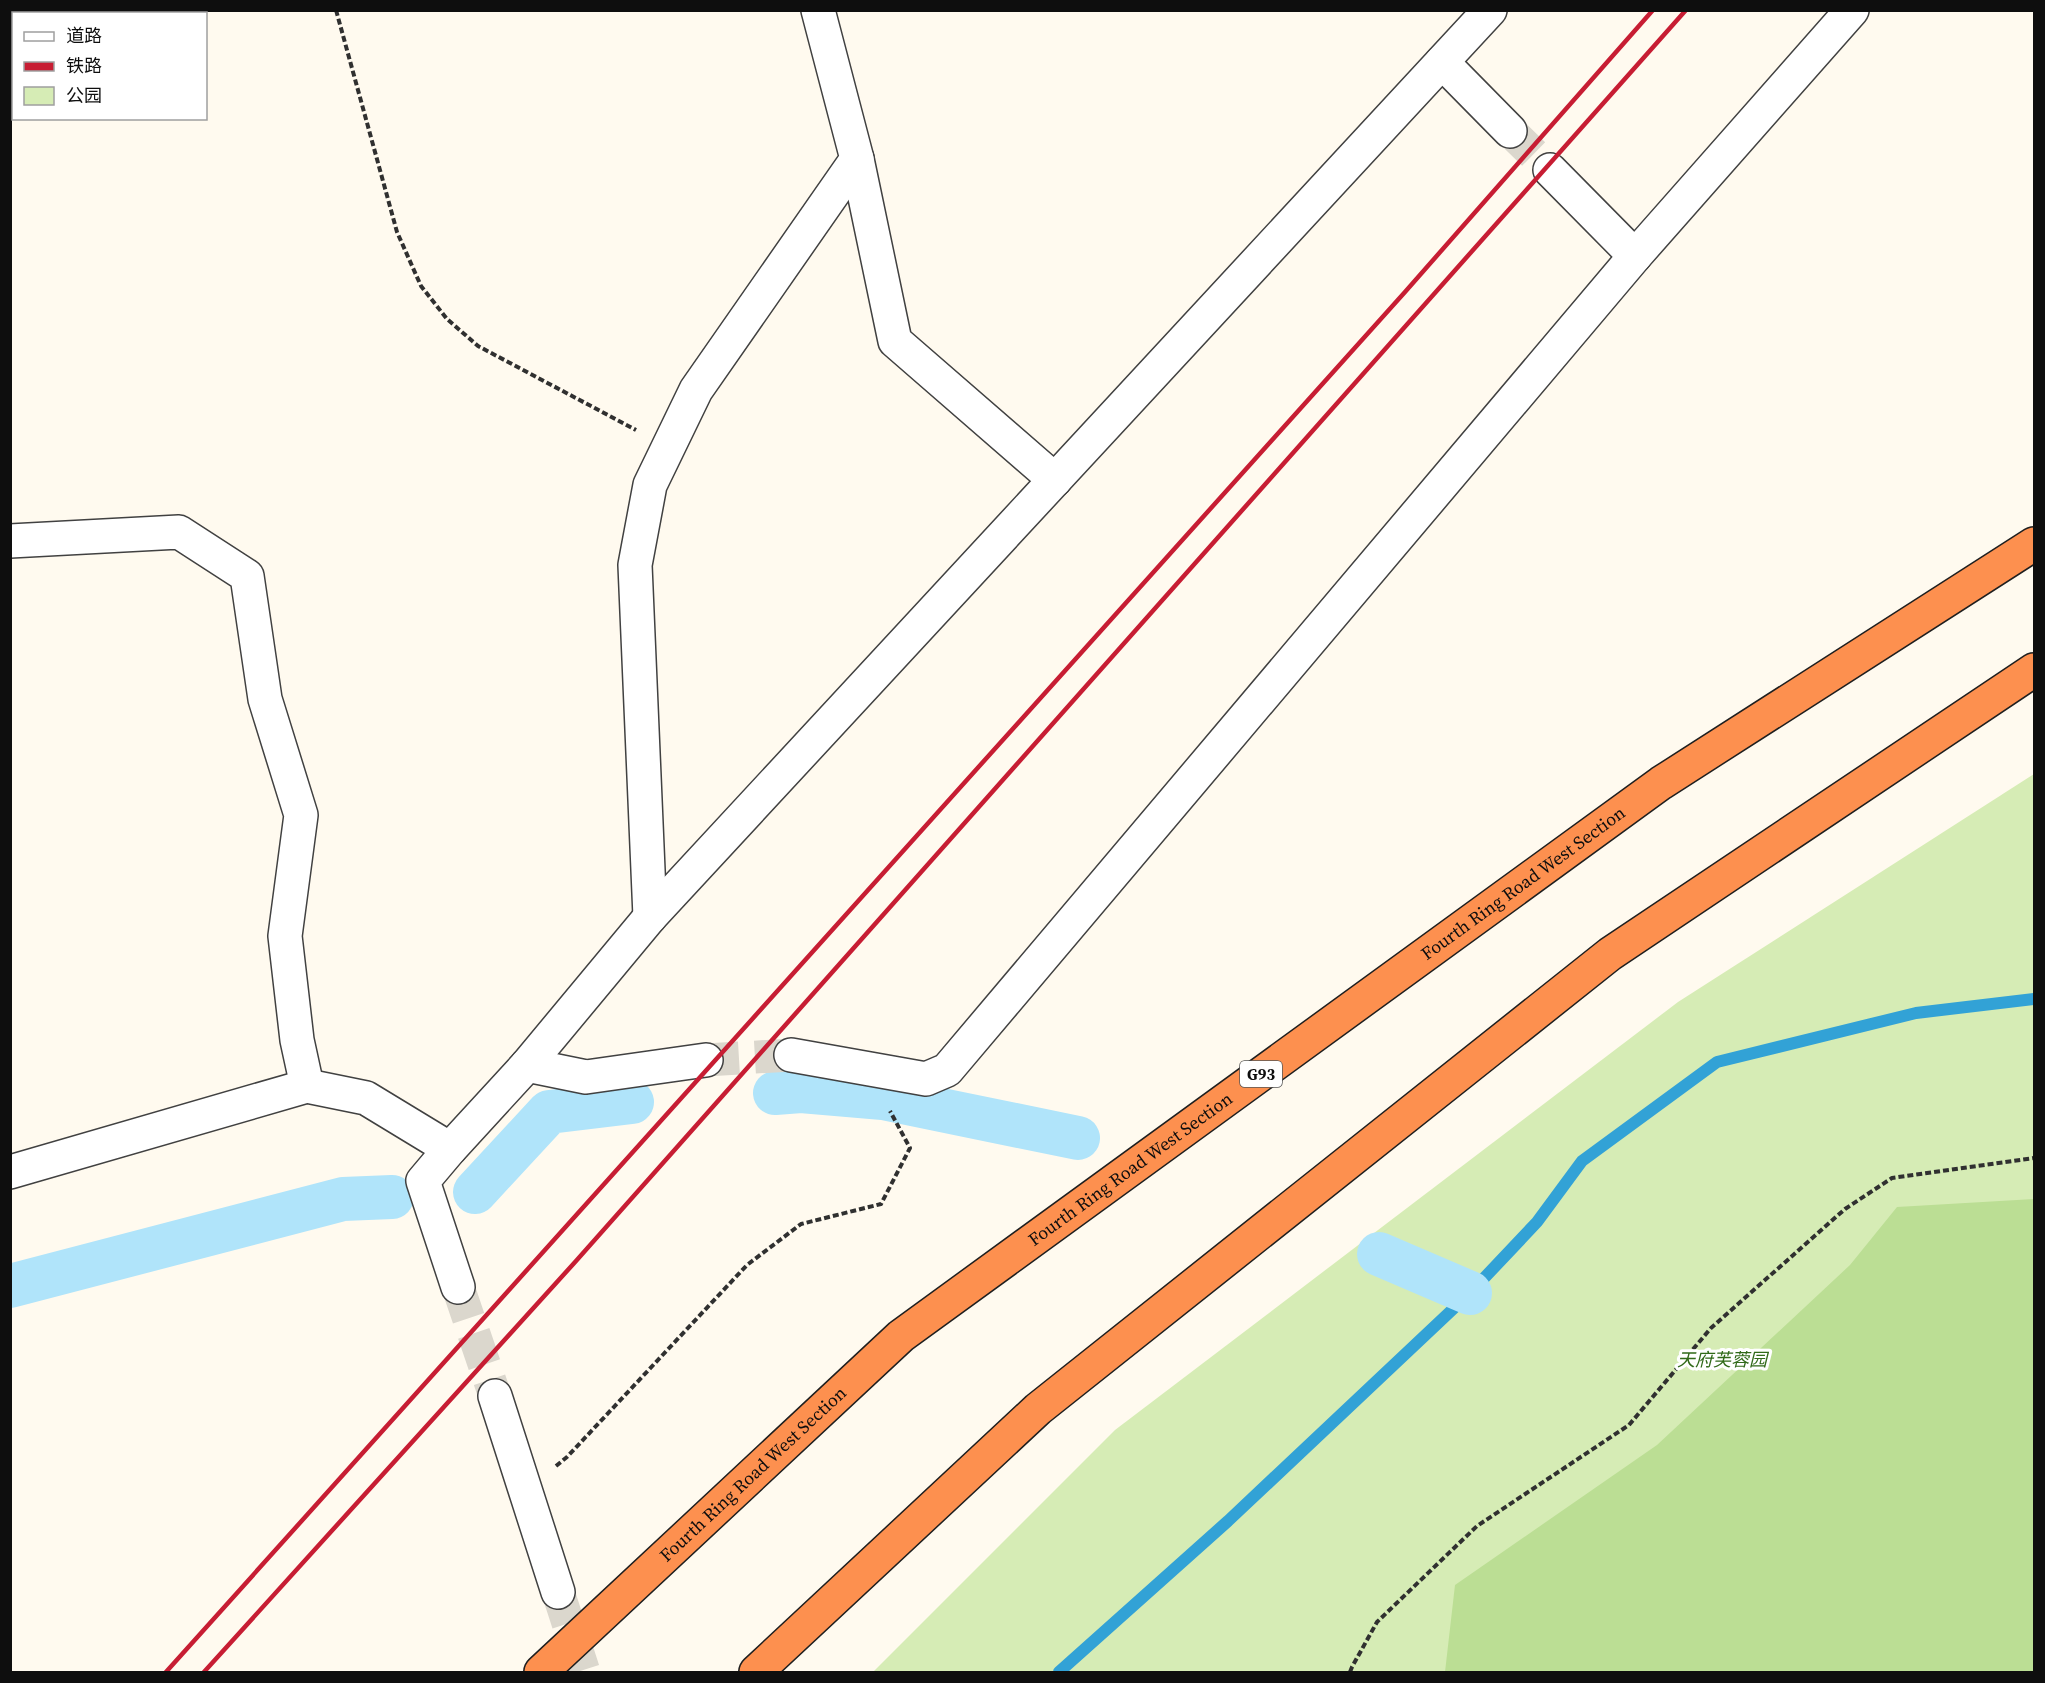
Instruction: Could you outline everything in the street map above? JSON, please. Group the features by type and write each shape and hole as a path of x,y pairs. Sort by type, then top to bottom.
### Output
{"highway":[{"name":"Fourth Ring Road West Section","path":"541,1672 901,1336 1661,783 2034,544"},
{"path":"756,1672 1038,1409 1610,954 2034,670"}],"street":[{"path":"818,10 857,159 895,341 1055,480"},
{"path":"458,1287 423,1181 527,1065 650,917 1490,10"},
{"path":"791,1055 926,1079 947,1070 1635,256 1852,10"},
{"path":"1442,62 1510,131"},
{"path":"650,917 635,565 650,486 696,390 857,159"},
{"path":"1550,170 1635,256"},
{"path":"10,541 179,532 247,576 265,699 301,815 285,936 297,1040 307,1086"},
{"path":"527,1065 586,1077 706,1060"},
{"path":"10,1172 307,1086 366,1098 450,1149"},
{"path":"495,1396 558,1592"}],"path":[{"path":"336,10 397,232 421,286 447,320 478,346 668,447"},
{"path":"525,1492 567,1457 747,1265 801,1224 881,1204 910,1149 883,1098 912,1076"},
{"path":"1350,1672 1377,1622 1477,1526 1629,1425 1711,1328 1845,1209 1892,1178 2034,1158"}],"green space":[{"name":"天府芙蓉园","path":"2034,774 2034,1672 873,1672 1115,1430 1678,1002"},
{"path":"2034,1199 2034,1672 1445,1672 1455,1585 1657,1445 1850,1265 1897,1207"}],"waterway":[{"path":"1059,1672 1228,1521 1470,1293 1537,1222 1582,1161 1717,1062 1916,1013 2034,999"},
{"path":"775,1093 801,1091 883,1098 1078,1138"},
{"path":"475,1192 549,1112 632,1102"},
{"path":"10,1286 343,1199 392,1197"},
{"path":"1379,1254 1470,1293"}],"tunnel":[{"path":"1510,131 1550,170"},
{"path":"706,1060 791,1055"},
{"path":"458,1287 495,1396"},
{"path":"558,1592 584,1672"}],"railway":[{"path":"166,1672 1405,292 1653,10"},
{"path":"204,1672 576,1261 1686,10"}]}
